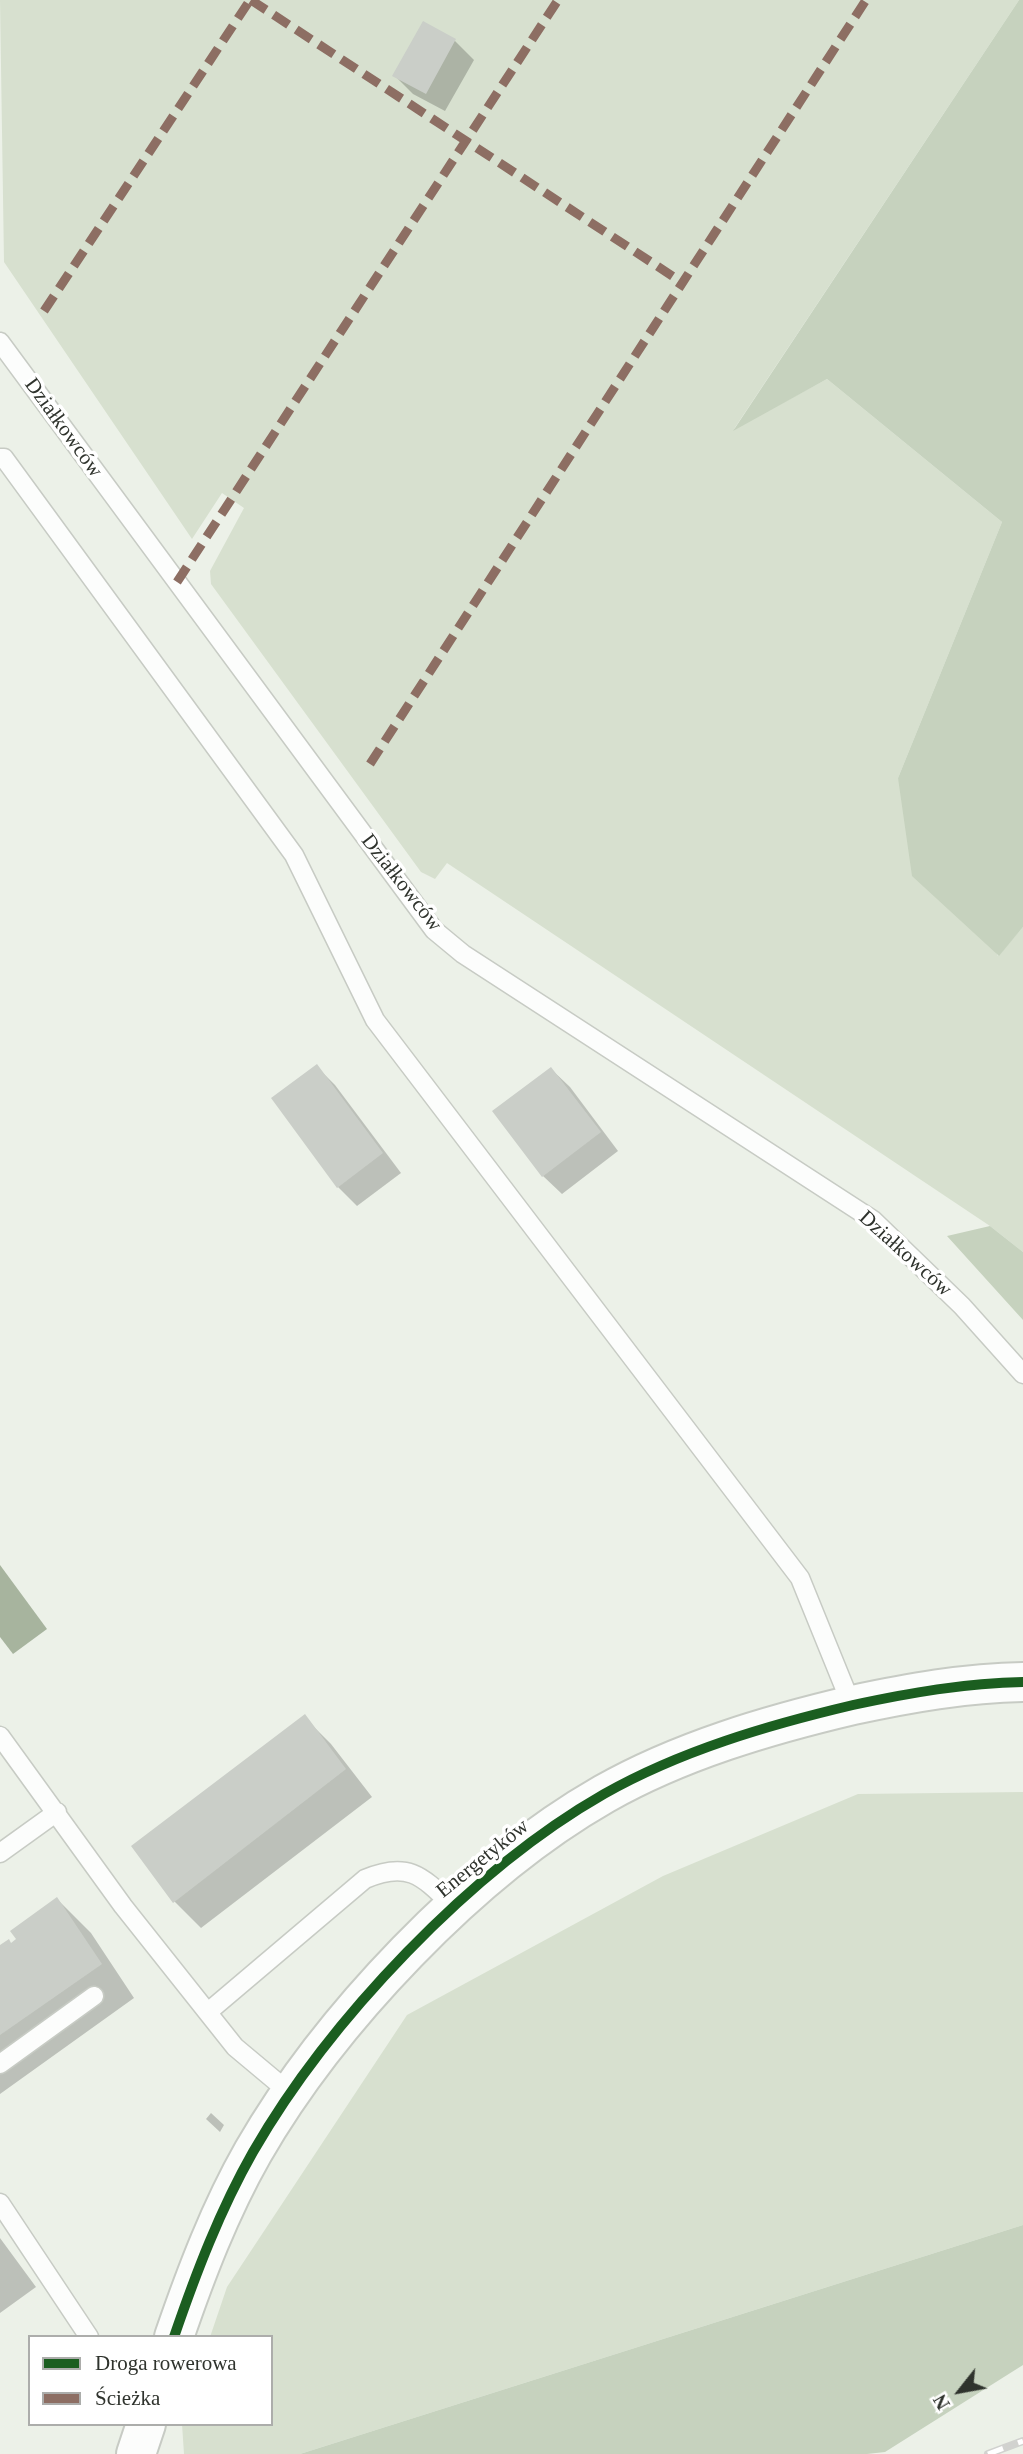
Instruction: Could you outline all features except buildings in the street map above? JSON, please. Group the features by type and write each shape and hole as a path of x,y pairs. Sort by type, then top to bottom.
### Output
{"street":[{"name":"Energetyków","path":"175,2335 205,2252 230,2197 290,2094 352,2015 419,1941 454,1907 530,1843 603,1795 649,1771 765,1729 852,1706 944,1688 1023,1682"},
{"path":"136,2454 145,2426"}],"lane":[{"name":"Działkowców","path":"0,342 434,930 463,954 873,1220 962,1306 1023,1374"},
{"path":"0,458 4,458 294,855 374,1020 800,1578 852,1706"},
{"path":"0,1736 123,1906 234,2047 290,2094"},
{"path":"0,1853 57,1812"},
{"path":"208,2012 365,1880 384,1871 400,1870 422,1876 454,1907"},
{"path":"0,2064 94,1996"},
{"path":"0,2203 88,2335"}],"shaded area":[{"path":"0,0 1019,0 734,429 827,379 1002,522 898,778 998,956 1023,927 1023,1252 990,1226 447,863 435,879 421,872 211,584 210,571 244,508 222,493 192,539 4,262"},
{"path":"1019,0 1023,0 1023,927 999,956 912,876 898,778 1002,522 827,379 733,431"},
{"path":"990,1226 1023,1252 1023,1320 947,1236"},
{"path":"0,1565 47,1629 13,1654 0,1637"},
{"path":"1023,1792 1023,2225 300,2454 184,2454 182,2426 273,2426 273,2335 211,2335 227,2287 407,2015 663,1876 858,1794"},
{"path":"1023,2225 1023,2365 885,2452 300,2454"}],"railway":[{"path":"988,2454 1023,2441"}],"marked path":[{"path":"44,311 250,0"},
{"path":"251,0 683,283"},
{"path":"177,582 558,0"},
{"path":"370,764 866,0"}],"cycle path":[{"path":"175,2335 219,2219 253,2152 284,2102 321,2051 407,1952 504,1863 604,1794 663,1765 725,1741 853,1705 958,1687 1023,1682"}]}
